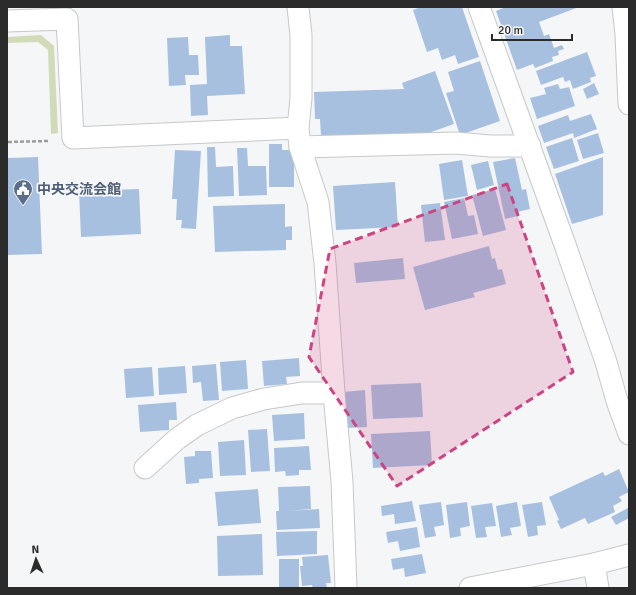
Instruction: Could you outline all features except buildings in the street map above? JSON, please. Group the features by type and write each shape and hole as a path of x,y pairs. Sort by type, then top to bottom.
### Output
{"street":[{"path":"298,7 301,35 301,98 299,138 318,202 325,263 342,482 346,588"},
{"path":"479,7 530,146 603,355 623,404 629,434"},
{"path":"623,7 626,34 629,104"},
{"path":"7,21 67,19 73,138 299,138 456,143 490,146 530,146"},
{"path":"145,468 176,439 197,425 232,408 264,399 302,393 334,393"},
{"path":"470,588 594,564 629,555"},
{"path":"594,564 598,588"}],"path":[{"path":"8,142 57,141 73,138"}],"highlighted area":[{"path":"507,184 573,372 397,486 309,357 330,249"}],"green space":[{"path":"41,35 54,46 58,133 51,134 48,50 38,42 7,43 7,37"}],"place":[{"name":"中央交流会館","path":"23,206"}]}
